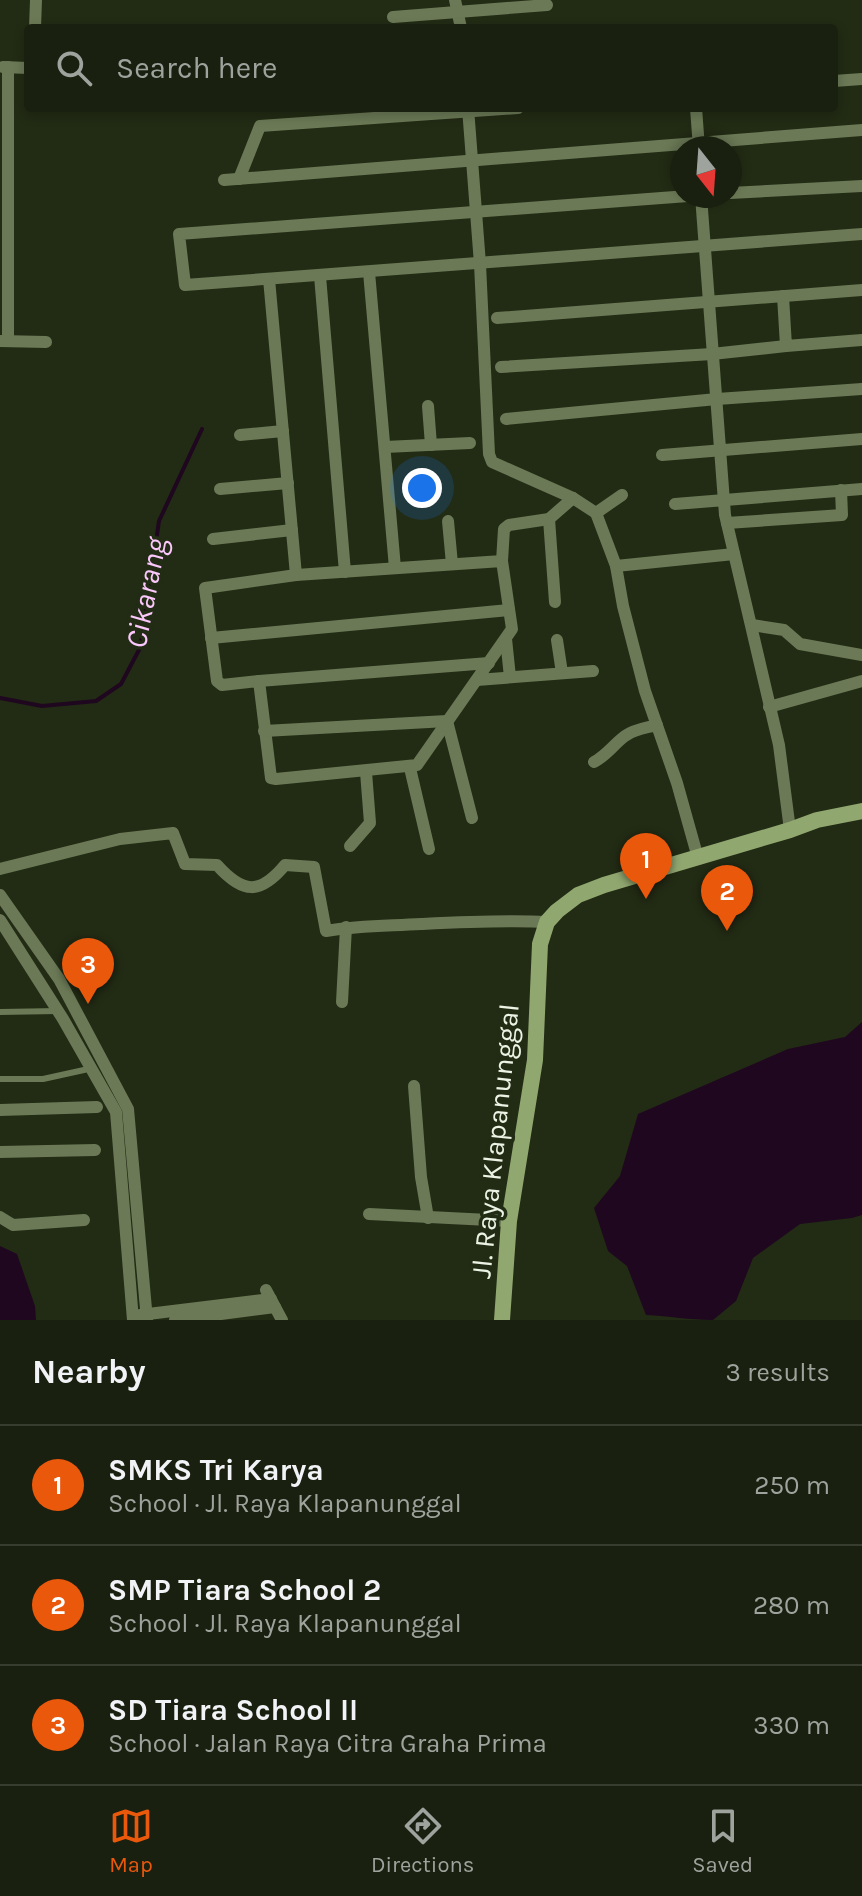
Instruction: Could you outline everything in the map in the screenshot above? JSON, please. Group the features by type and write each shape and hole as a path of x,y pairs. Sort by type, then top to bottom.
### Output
{"street":[{"path":"35,24 36,0"},
{"path":"393,17 457,6 547,5"},
{"path":"24,68 4,67 4,341 46,342"},
{"path":"838,81 862,79"},
{"path":"239,179 260,126 442,112"},
{"path":"468,112 480,264 489,454 492,462 573,498 596,513 616,566 623,606 698,858"},
{"path":"696,112 698,136"},
{"path":"742,141 862,130"},
{"path":"224,180 670,147"},
{"path":"742,192 862,186"},
{"path":"670,197 179,234 185,285 862,234"},
{"path":"702,208 727,523 779,745 790,830"},
{"path":"369,272 395,568"},
{"path":"320,276 345,572"},
{"path":"269,279 296,575"},
{"path":"497,318 862,290"},
{"path":"783,296 786,346"},
{"path":"501,367 712,354 862,340"},
{"path":"506,419 862,389"},
{"path":"428,406 431,445"},
{"path":"240,435 283,431"},
{"path":"662,455 862,439"},
{"path":"385,447 470,443"},
{"path":"220,489 288,483"},
{"path":"675,504 862,489"},
{"path":"727,523 842,515 841,490"},
{"path":"596,513 622,495"},
{"path":"259,681 269,776 273,779 417,765 512,629 502,561 506,526 549,519 573,498"},
{"path":"549,519 555,602"},
{"path":"448,521 452,564"},
{"path":"213,539 292,530"},
{"path":"616,566 734,554"},
{"path":"489,663 220,684 214,674 205,588 296,575 502,561"},
{"path":"211,638 509,610"},
{"path":"752,625 784,630 800,644 862,655"},
{"path":"506,639 510,677"},
{"path":"557,640 562,673"},
{"path":"477,680 593,671"},
{"path":"769,707 862,681"},
{"path":"264,731 447,721"},
{"path":"447,721 472,818"},
{"path":"594,762 605,756 625,736 657,725"},
{"path":"410,768 429,849"},
{"path":"350,846 370,823 366,772"},
{"path":"0,869 120,839 173,833 185,864 217,865 239,886 251,887 271,882 285,865 314,867 325,929 484,920 547,922 578,895 604,885 817,820 862,811"},
{"path":"0,895 59,979 128,1109 140,1318"},
{"path":"0,920 93,1068 116,1112 140,1318"},
{"name":"Jl. Raya Klapanunggal","path":"505,1319 509,1221 533,1085 538,1030 537,970 547,922"},
{"path":"342,1002 346,927"},
{"path":"76,1041 89,1033"},
{"path":"414,1086 421,1177 428,1218"},
{"path":"0,1110 97,1107"},
{"path":"0,1152 95,1150"},
{"path":"369,1214 509,1221"},
{"path":"0,1217 13,1225 84,1220"},
{"path":"140,1318 271,1299"},
{"path":"175,1320 271,1299"},
{"path":"271,1299 282,1320"}],"lane":[{"path":"0,1012 58,1011"},
{"path":"0,1079 43,1079 93,1068"}],"shaded area":[{"path":"862,1022 862,1215 800,1224 753,1258 736,1301 713,1320 646,1315 627,1266 608,1251 594,1208 620,1176 638,1114 788,1049 845,1037"},
{"path":"0,1246 17,1254 35,1306 36,1320 0,1320"}],"waterway":[{"name":"Cikarang","path":"0,698 42,706 96,701 121,684 140,648 159,521 202,429"}],"place":[{"name":"SMKS Tri Karya","path":"646,899"},
{"name":"SMP Tiara School 2","path":"727,931"},
{"name":"SD Tiara School II","path":"88,1004"}]}
